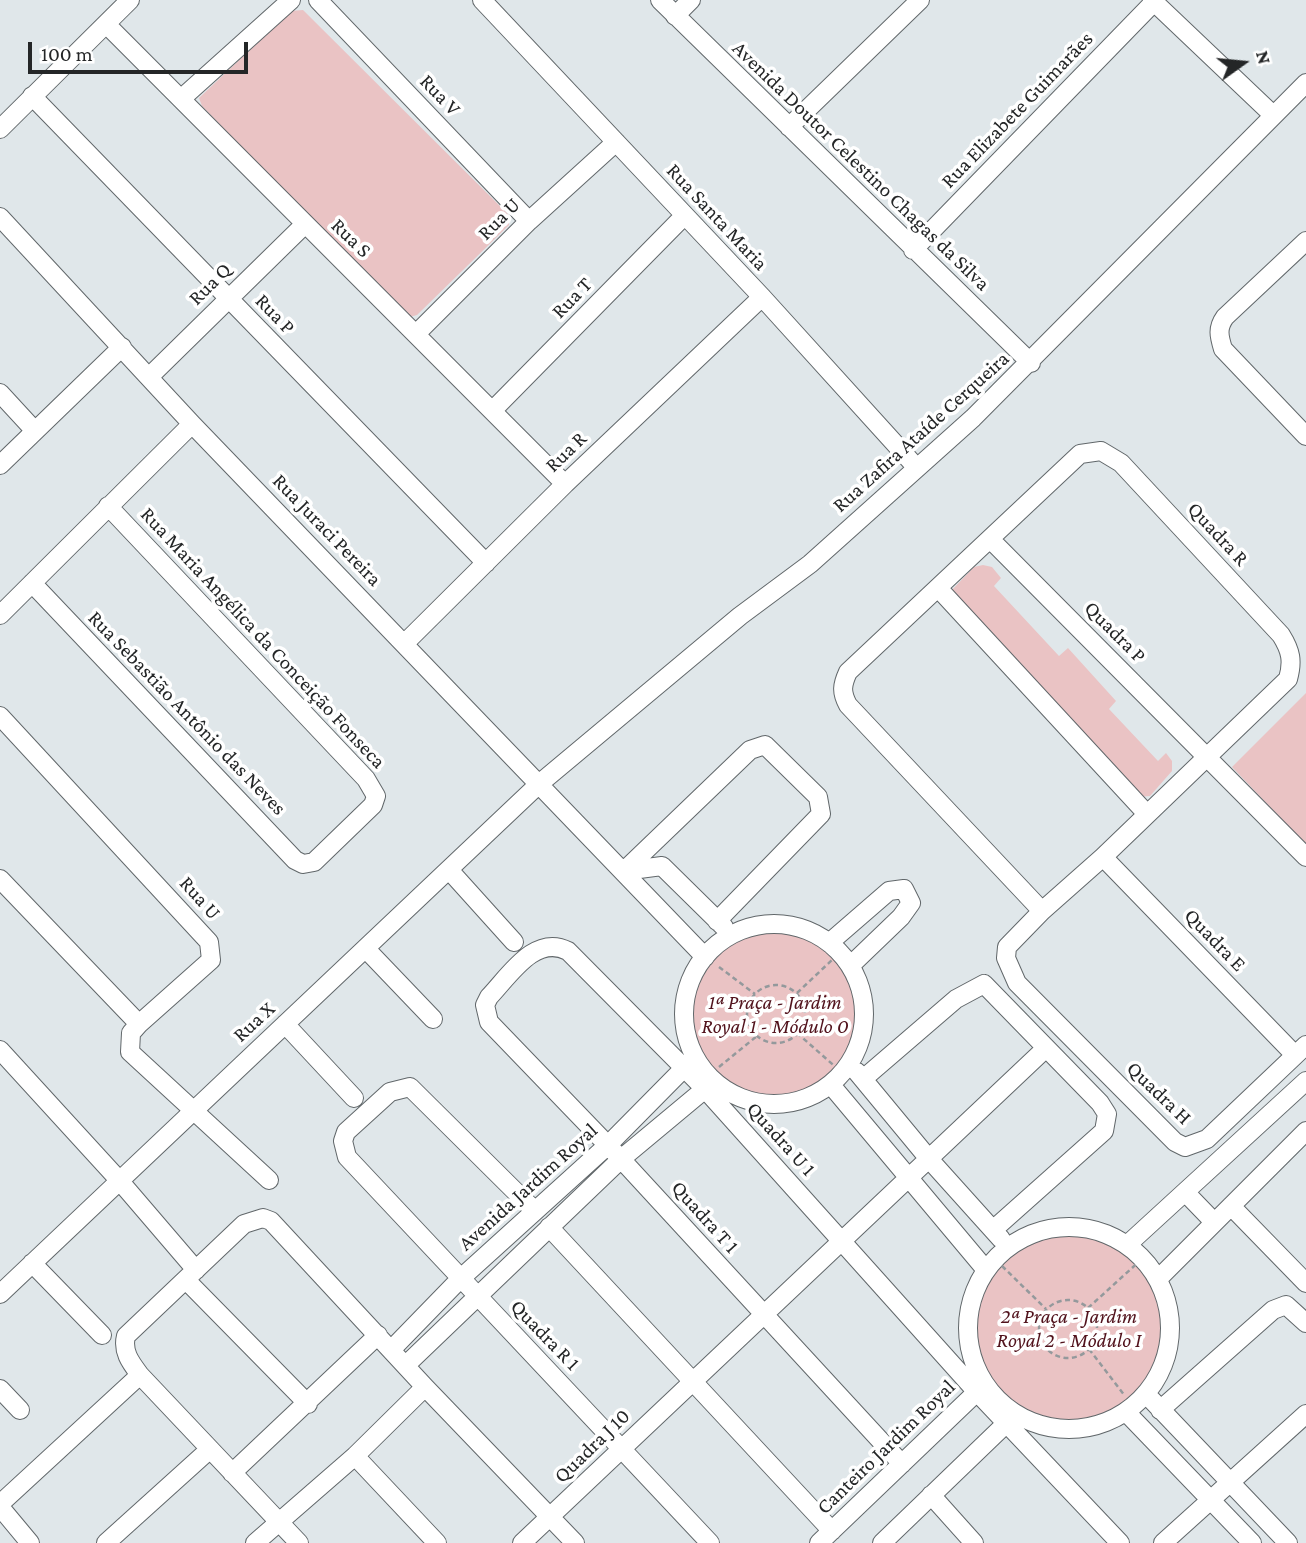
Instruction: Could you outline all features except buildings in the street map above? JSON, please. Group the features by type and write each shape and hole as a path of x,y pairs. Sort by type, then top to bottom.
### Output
{"street":[{"path":"0,129 130,0"},
{"path":"182,98 291,0"},
{"name":"Rua V","path":"318,0 529,221"},
{"name":"Rua Santa Maria","path":"482,0 683,217 762,297 916,468"},
{"name":"Avenida Doutor Celestino Chagas da Silva","path":"660,0 1031,363"},
{"path":"675,16 691,0"},
{"path":"789,127 920,0"},
{"path":"1153,1 1273,115"},
{"name":"Rua Elizabete Guimarães","path":"913,250 1153,1"},
{"name":"Rua S","path":"106,24 182,98 304,225 418,333 565,484"},
{"name":"Rua Zafira Ataíde Cerqueira","path":"539,784 740,616 810,564 1031,363 1306,83"},
{"name":"Rua P","path":"32,96 486,563"},
{"name":"Rua U","path":"418,333 529,221 616,142"},
{"name":"Rua Juraci Pereira","path":"0,217 192,424 705,957"},
{"name":"Rua T","path":"493,410 683,217"},
{"name":"Rua Q","path":"149,377 304,225"},
{"path":"1306,241 1225,317 1220,324 1219,336 1223,349 1306,436"},
{"name":"Rua R","path":"405,643 565,484 762,297"},
{"path":"0,465 122,347"},
{"path":"0,393 35,430"},
{"path":"0,615 192,424"},
{"name":"Quadra R","path":"991,540 1080,454 1101,451 1121,463 1281,635 1292,658 1288,679 1207,755"},
{"name":"Rua Maria Angélica da Conceição Fonseca","path":"108,506 366,779 376,796 373,805 314,862"},
{"path":"991,540 848,672 842,695 848,705 1042,911 1103,857 1207,755"},
{"name":"Quadra P","path":"991,540 1306,857"},
{"name":"Rua Sebastião Antônio das Neves","path":"32,583 295,860 303,864 314,862"},
{"path":"939,589 1146,813"},
{"name":"Rua U","path":"0,716 209,942 211,960 139,1024"},
{"path":"624,871 750,750 765,746 818,797 821,814 717,921"},
{"name":"Rua X","path":"0,1294 118,1179 450,871 539,784"},
{"name":"Quadra E","path":"1103,857 1300,1050"},
{"path":"624,871 662,866 732,934"},
{"path":"450,871 514,942"},
{"path":"0,878 139,1024 131,1033 130,1052 269,1180"},
{"name":"Quadra H","path":"1042,911 1007,947 1006,958 1017,983 1175,1142 1185,1147 1207,1139 1300,1050"},
{"path":"690,1062 685,1005 691,980 705,957 732,934 760,925 796,927 840,954 859,985 864,1025 841,1074 794,1103 774,1105 753,1102 710,1083"},
{"name":"Quadra T 1","path":"690,1062 568,951 557,945 545,945 534,951 489,997 485,1005 489,1022 621,1158 902,1464"},
{"path":"366,949 433,1019"},
{"path":"863,1079 956,999 976,986 988,985 1100,1103 1107,1114 1104,1131 994,1229"},
{"path":"285,1024 354,1098"},
{"name":"Quadra J 10","path":"522,1543 1046,1048"},
{"path":"0,1050 118,1179 191,1275 308,1404"},
{"name":"Quadra U 1","path":"690,1062 841,1240 1012,1418 1120,1543"},
{"name":"Avenida Jardim Royal","path":"391,1350 460,1279 608,1145 690,1062"},
{"path":"841,1074 863,1079 929,1159 994,1229 996,1258"},
{"path":"841,1074 909,1176 996,1258"},
{"path":"1127,1245 1306,1081"},
{"name":"Avenida Jardim Royal","path":"406,1365 621,1158 710,1083"},
{"name":"Quadra R 1","path":"534,1210 417,1091 400,1087 376,1104 346,1132 343,1141 347,1157 710,1543"},
{"path":"1158,1279 1306,1131"},
{"path":"1185,1192 1214,1222"},
{"path":"1231,1206 1306,1283"},
{"path":"299,1543 140,1375 126,1353 126,1336 244,1224 263,1218 271,1221 575,1543"},
{"path":"882,1543 1012,1418 1060,1429 1083,1429 1106,1423 1135,1404 1164,1364 1170,1330 1167,1304 1158,1279 1143,1258 1127,1245 1098,1231 1067,1226 1036,1232 996,1258 975,1291 969,1315 969,1339 981,1388"},
{"path":"549,1227 693,1381 825,1537"},
{"path":"32,1263 102,1335"},
{"path":"1160,1410 1280,1305 1292,1308 1306,1323"},
{"path":"232,1473 379,1335"},
{"path":"30,1543 0,1506 140,1375"},
{"path":"255,1543 355,1457 425,1387"},
{"name":"Canteiro Jardim Royal","path":"825,1537 981,1388"},
{"path":"0,1389 20,1410"},
{"path":"1135,1404 1160,1410 1288,1543"},
{"path":"1135,1404 1212,1499 1252,1543"},
{"path":"1163,1543 1306,1414"},
{"path":"106,1543 209,1450"},
{"path":"355,1457 437,1543"},
{"path":"931,1496 974,1543"}],"path":[{"path":"797,993 840,954"},
{"path":"705,957 755,994"},
{"path":"780,984 797,993 805,1012 804,1023 797,1033 783,1042 774,1043 757,1036 747,1014 755,994 769,985 780,984"},
{"path":"797,1033 841,1074"},
{"path":"710,1083 757,1036"},
{"path":"996,1258 1046,1309"},
{"path":"1088,1308 1143,1258"},
{"path":"1061,1300 1072,1300 1088,1308 1097,1327 1096,1338 1089,1349 1074,1358 1065,1358 1049,1352 1041,1341 1039,1329 1046,1309 1061,1300"},
{"path":"1089,1349 1135,1404"}],"green space":[{"path":"303,10 509,215 509,225 417,315 406,318 202,106 199,98 291,11"},
{"path":"974,567 992,567 1001,578 994,586 1059,656 1068,648 1116,701 1109,709 1158,761 1166,753 1172,761 1172,771 1150,796 1138,797 950,592"},
{"path":"1306,693 1306,845 1232,767"},
{"name":"1ª Praça - Jardim Royal 1 - Módulo 0","path":"775,930 807,937 822,944 835,955 846,968 853,983 860,1015 853,1047 846,1062 835,1075 822,1086 807,1093 775,1100 743,1093 728,1086 715,1075 704,1062 697,1047 690,1015 697,983 704,968 715,955 728,944 743,937"},
{"name":"2ª Praça - Jardim Royal 2 - Módulo I","path":"1069,1234 1105,1242 1122,1250 1136,1262 1148,1276 1156,1293 1164,1329 1156,1365 1148,1382 1136,1396 1122,1408 1105,1416 1069,1424 1033,1416 1016,1408 1002,1396 990,1382 982,1365 974,1329 982,1293 990,1276 1002,1262 1016,1250 1033,1242"}]}
